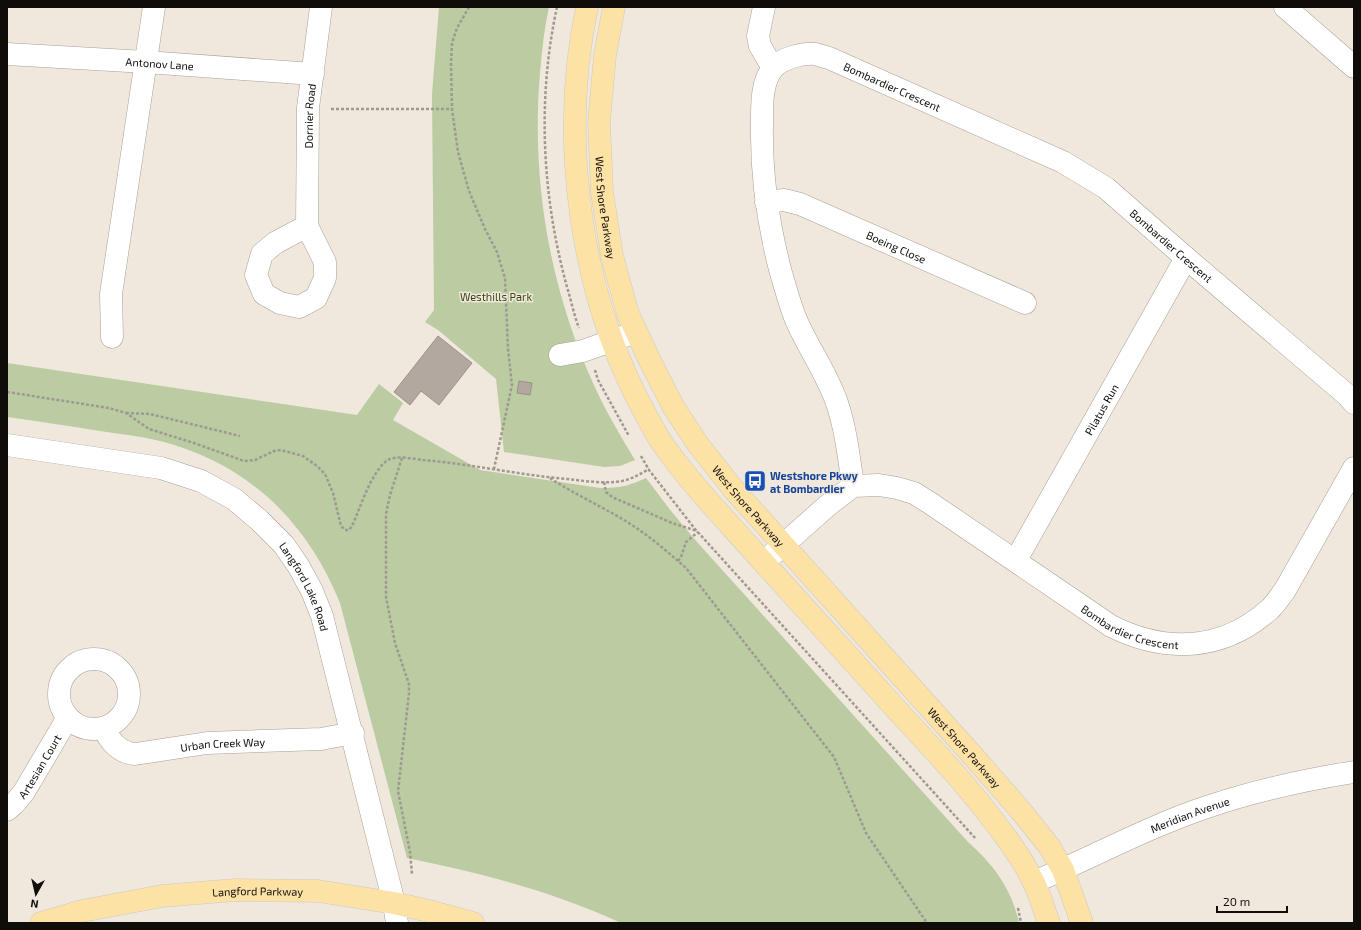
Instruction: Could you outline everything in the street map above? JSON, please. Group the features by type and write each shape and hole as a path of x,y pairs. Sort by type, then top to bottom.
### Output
{"main road":[{"path":"587,7 582,32 576,94 576,152 579,207 588,258 602,311 621,365 636,397 660,440 699,490 986,810 1017,852 1034,882 1049,923"},
{"name":"West Shore Parkway","path":"614,7 605,55 599,122 602,192 612,256 628,314 674,408 701,448 734,490 1021,811 1050,846 1063,870 1082,923"},
{"name":"Langford Parkway","path":"41,923 82,911 162,896 235,890 318,891 395,913 433,912 473,923"}],"street":[{"path":"112,337 111,294 154,7"},
{"name":"Dornier Road","path":"307,226 308,108 321,7"},
{"path":"764,7 758,36 760,46 773,68 764,89 761,155 766,202 773,243 797,321 837,403 843,424 853,486 827,506 764,562"},
{"path":"1285,7 1354,67"},
{"name":"Antonov Lane","path":"7,54 313,74"},
{"name":"Bombardier Crescent","path":"773,68 782,61 804,54 816,54 829,58 1063,162 1106,188 1347,395 1354,403"},
{"name":"Boeing Close","path":"766,202 784,200 800,204 1025,303"},
{"name":"Pilatus Run","path":"1016,560 1186,258"},
{"path":"560,355 584,351 636,332"},
{"name":"Langford Lake Road","path":"7,445 161,468 208,485 234,499 259,520 284,545 299,567 312,591 322,616 395,913"},
{"name":"Bombardier Crescent","path":"853,486 879,485 914,493 1016,560 1111,626 1129,635 1150,641 1174,645 1201,643 1227,636 1253,622 1270,608 1286,590 1354,468"},
{"path":"94,659 108,662 120,670 127,682 129,696 126,710 117,721 104,728 93,730 81,727 67,719 62,710 59,696 61,682 68,670 80,662 94,659"},
{"name":"Artesian Court","path":"7,810 24,792 67,719"},
{"name":"Urban Creek Way","path":"104,728 108,737 120,749 124,752 135,754 207,744 321,739 352,734"},
{"name":"Meridian Avenue","path":"1034,882 1151,829 1206,808 1260,791 1354,772"}],"path":[{"path":"469,7 457,28 452,42 452,109 458,152 469,191 485,229 497,252 505,278 508,349 512,385 494,469"},
{"path":"325,109 452,109"},
{"path":"7,392 109,408 126,413 150,414 240,436"},
{"path":"126,413 150,429 194,442 244,461 255,460 274,451 281,450 303,456 325,474 333,492 341,526 345,530 349,530 352,526 377,472 388,460 402,458 456,463 550,478 604,482 632,479 649,470 698,531 978,842"},
{"path":"402,458 390,495 386,514 386,597 395,643 409,684 398,792 410,852 412,876"},
{"path":"550,478 566,489 635,527 686,568 834,757 866,833 927,923"},
{"path":"604,482 606,492 612,497 672,523 698,531"},
{"path":"678,561 681,557 686,542 698,531"},
{"path":"1017,906 1021,923"}],"green space":[{"name":"Westhills Park","path":"439,7 549,7 542,48 538,113 538,153 541,192 547,231 565,309 578,346 603,403 635,460 620,466 604,467 504,452 496,379 438,330 425,322 434,310 432,94"},
{"path":"7,363 357,415 379,384 403,403 393,420 480,470 600,488 624,486 646,478 697,542 968,842 986,859 1000,878 1012,899 1019,923 621,923 569,901 543,892 462,870 407,858 340,603 326,573 310,546 291,522 270,500 246,480 220,464 191,451 145,438 7,417"}],"building":[{"path":"438,336 472,363 439,405 421,391 410,405 394,392"},
{"path":"519,381 532,383 530,395 517,393"}],"place":[{"name":"Westshore Pkwy at Bombardier","path":"755,481"}]}
